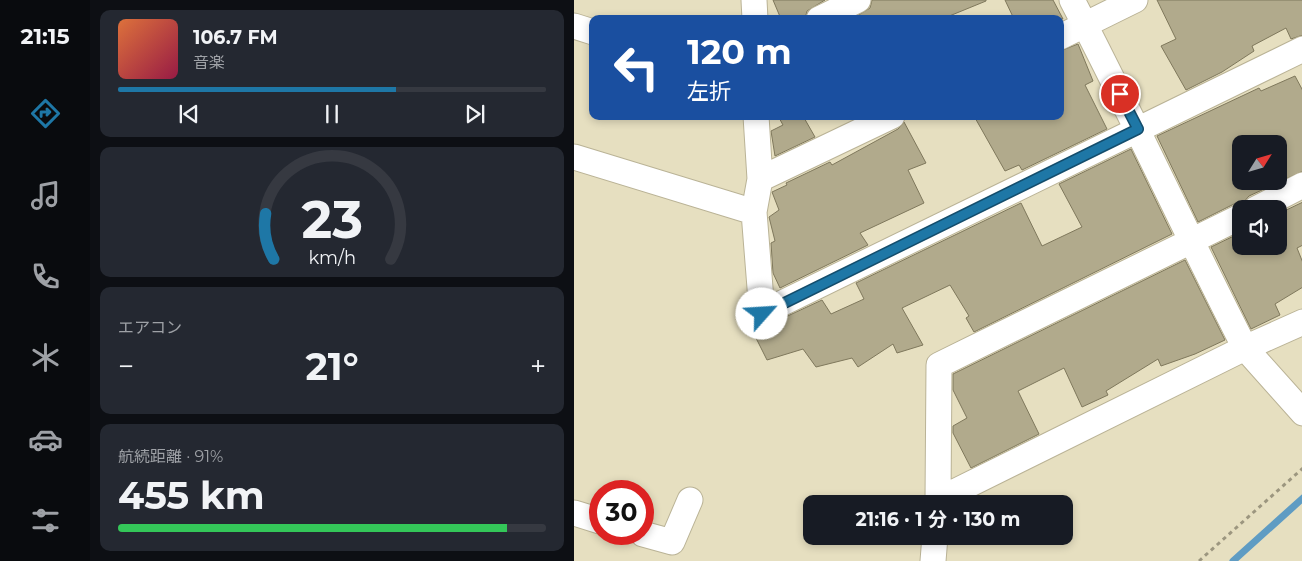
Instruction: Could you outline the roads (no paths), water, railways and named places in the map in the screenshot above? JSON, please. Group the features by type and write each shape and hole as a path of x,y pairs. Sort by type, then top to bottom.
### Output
{"street":[{"path":"754,0 755,15"},
{"path":"827,15 858,0"},
{"path":"1072,0 1138,129 1190,242 1246,348 1302,413"},
{"path":"1064,35 1135,0"},
{"path":"574,26 589,31"},
{"path":"756,120 760,179 754,212 762,314 1302,49"},
{"path":"760,179 884,120"},
{"path":"574,157 754,212"},
{"path":"1273,200 1302,185"},
{"path":"938,495 939,365 1232,221"},
{"path":"952,495 1246,348 1302,322"},
{"path":"654,537 672,542 690,500"},
{"path":"574,513 589,518"},
{"path":"933,561 934,545"}],"waterway":[{"path":"1233,561 1303,498"}]}
